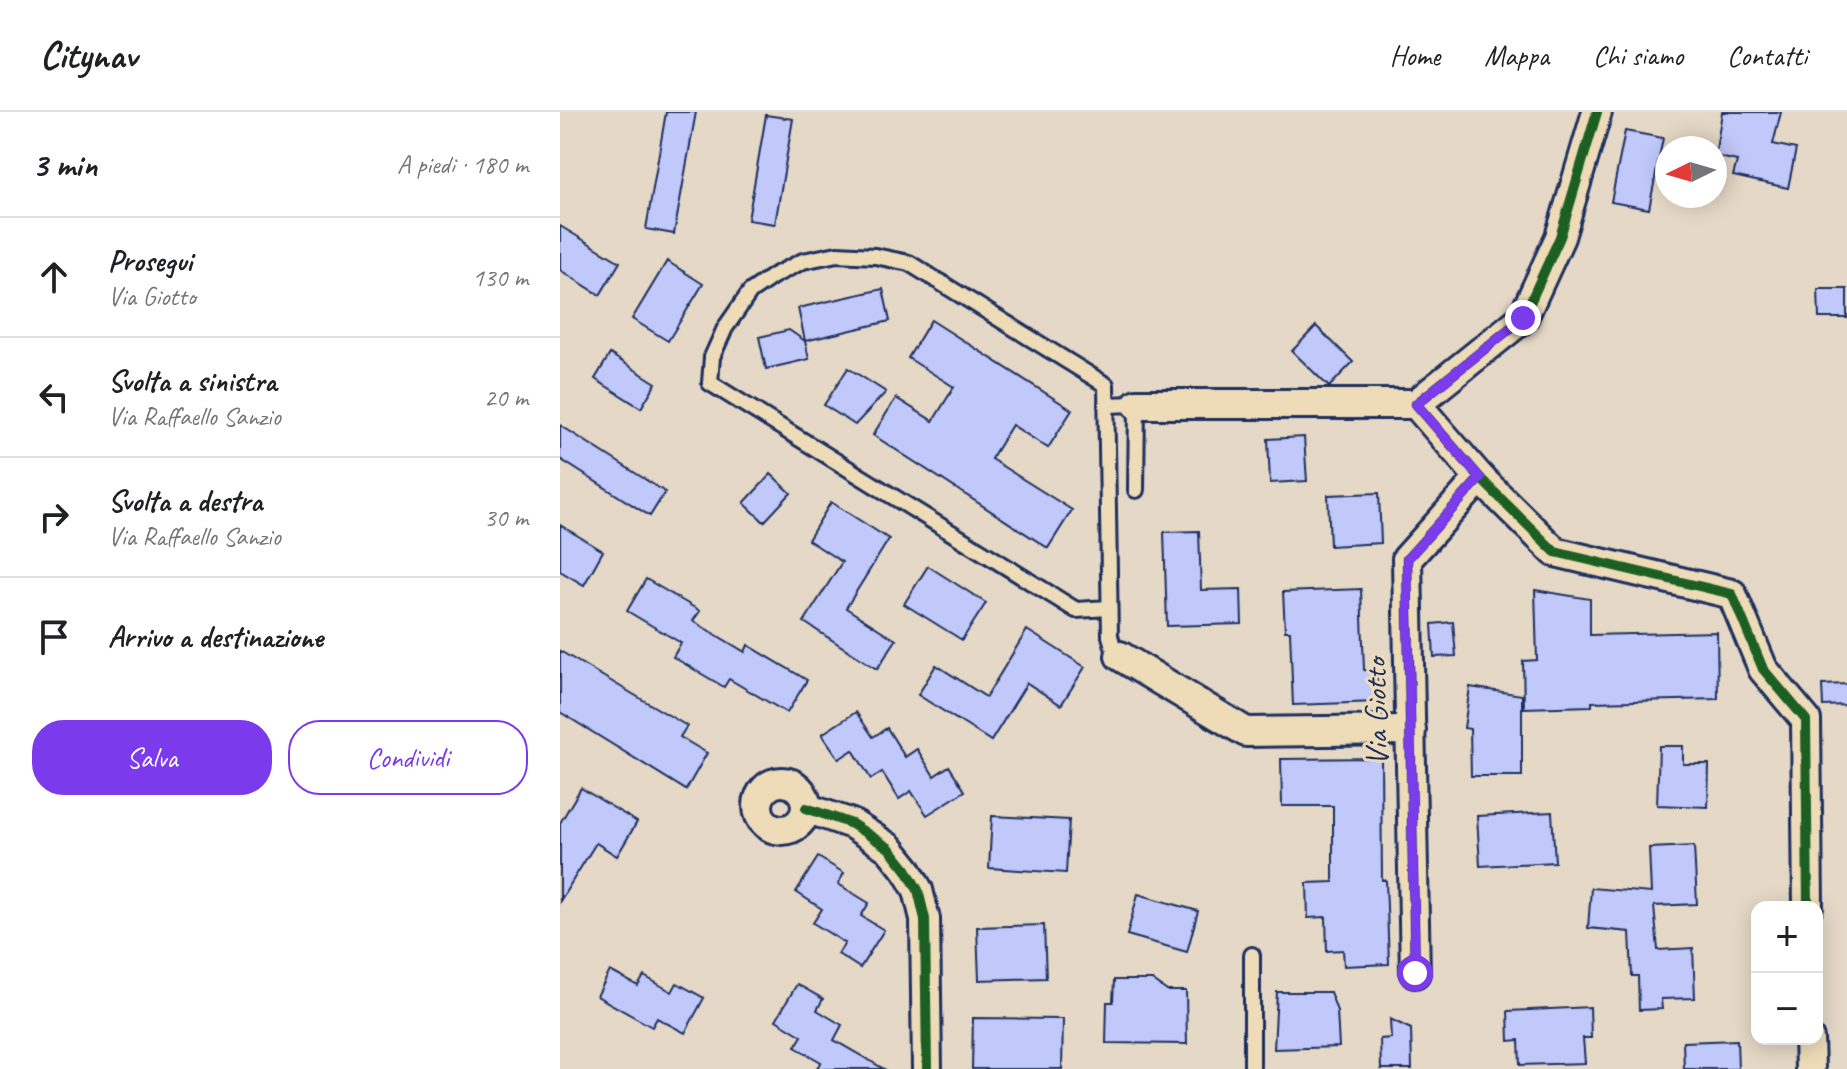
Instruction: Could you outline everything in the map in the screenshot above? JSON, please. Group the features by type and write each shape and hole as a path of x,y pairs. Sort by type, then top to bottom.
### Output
{"street":[{"path":"1137,404 1416,404 1523,318 1560,237 1597,112"},
{"path":"1416,404 1480,478 1555,552 1732,594 1763,669 1806,720 1808,901"},
{"name":"Via Giotto","path":"1415,973 1407,559 1480,478"},
{"path":"1120,656 1246,732 1411,730"},
{"path":"806,808 852,824 889,848 918,890 925,919 927,1069"},
{"path":"1809,1045 1810,1069"}],"lane":[{"path":"1109,608 1076,610 710,383 712,357 725,328 750,292 803,261 837,254 875,256 909,263 1106,385 1110,636 1114,650 1120,656"},
{"path":"1106,405 1137,404 1136,490"},
{"path":"1252,955 1252,1069"}],"building":[{"path":"666,112 696,112 674,234 646,229"},
{"path":"1722,112 1781,112 1773,144 1796,149 1788,188 1733,176 1737,161 1727,159 1727,136 1718,136"},
{"path":"766,115 793,119 775,224 748,220"},
{"path":"1625,131 1655,137 1655,179 1649,209 1611,202"},
{"path":"560,226 620,262 600,295 560,270"},
{"path":"667,261 703,284 668,341 632,319"},
{"path":"883,289 890,321 805,341 798,308"},
{"path":"1818,289 1847,289 1847,318 1819,318"},
{"path":"931,320 1072,410 1048,448 1012,425 991,459 1072,510 1048,548 873,435 896,398 933,421 954,387 908,358"},
{"path":"1316,326 1353,362 1329,387 1292,351"},
{"path":"789,330 805,341 809,359 766,369 759,337"},
{"path":"610,354 656,383 641,408 595,379"},
{"path":"848,368 886,392 855,425 824,405"},
{"path":"560,425 665,492 650,516 560,459"},
{"path":"1304,437 1307,481 1270,483 1268,439"},
{"path":"771,474 791,493 764,522 744,503"},
{"path":"1379,493 1381,543 1330,546 1328,495"},
{"path":"831,502 889,539 846,608 896,640 877,669 804,622 842,562 808,540"},
{"path":"560,525 603,551 584,585 560,571"},
{"path":"1199,531 1201,590 1241,589 1242,624 1167,626 1164,532"},
{"path":"928,566 986,603 962,640 904,604"},
{"path":"646,579 700,611 693,621 745,652 748,645 807,680 787,713 729,679 724,687 673,657 681,643 627,611"},
{"path":"1361,589 1364,670 1377,672 1378,702 1293,705 1290,631 1285,631 1283,592"},
{"path":"1535,590 1590,599 1590,635 1717,632 1718,699 1592,702 1592,706 1524,708 1523,661 1537,660"},
{"path":"1453,622 1456,656 1434,657 1432,624"},
{"path":"1027,630 1085,667 1061,705 1027,683 991,741 918,695 936,665 986,697"},
{"path":"560,651 687,726 680,737 707,753 686,790 560,712"},
{"path":"1847,684 1847,705 1823,706 1822,685"},
{"path":"1470,687 1522,695 1522,776 1471,776 1470,729 1464,728"},
{"path":"856,712 873,737 887,728 905,757 917,749 934,776 949,766 965,791 927,815 911,791 899,799 882,772 871,779 853,750 839,759 822,734"},
{"path":"1659,746 1683,746 1683,764 1709,764 1708,807 1657,805"},
{"path":"1381,758 1382,880 1386,880 1389,964 1344,966 1343,950 1327,951 1326,917 1308,918 1307,883 1333,882 1333,806 1282,806 1281,759"},
{"path":"581,788 637,822 617,856 596,843 560,901 560,823"},
{"path":"1552,812 1555,862 1480,866 1477,816"},
{"path":"992,816 1069,820 1066,873 989,868"},
{"path":"1694,846 1697,904 1654,906 1658,950 1693,948 1695,998 1661,999 1662,1009 1639,1010 1638,976 1632,976 1630,932 1588,928 1591,888 1651,893 1649,848"},
{"path":"818,857 844,873 838,884 869,903 861,916 884,930 860,968 838,954 845,943 813,923 822,909 796,892"},
{"path":"1138,894 1198,911 1187,952 1127,935"},
{"path":"1044,925 1046,978 979,980 977,927"},
{"path":"610,971 638,986 644,976 672,992 677,983 704,998 685,1033 657,1018 652,1027 597,996"},
{"path":"1114,980 1152,980 1167,991 1186,991 1187,1044 1106,1043 1107,1002 1113,1002"},
{"path":"797,984 823,999 817,1010 842,1025 834,1040 884,1069 816,1069 821,1062 795,1047 802,1036 776,1020"},
{"path":"1277,992 1330,992 1337,1011 1339,1047 1274,1049"},
{"path":"1590,1007 1591,1038 1583,1038 1585,1063 1520,1065 1519,1040 1509,1041 1508,1011"},
{"path":"973,1018 1063,1019 1062,1069 972,1069"},
{"path":"1390,1019 1411,1029 1412,1069 1381,1069 1380,1039 1391,1038"},
{"path":"1737,1040 1738,1069 1684,1069 1683,1042"}],"cycle path":[{"path":"1597,112 1560,237 1523,318 1416,404 1480,478 1555,552 1732,594 1763,669 1806,720 1808,901"},
{"path":"1415,973 1407,559 1480,478"},
{"path":"806,808 852,824 889,848 918,890 925,919 927,1069"}],"route":[{"path":"1415,973 1407,559 1480,478 1416,404 1523,318"}]}
